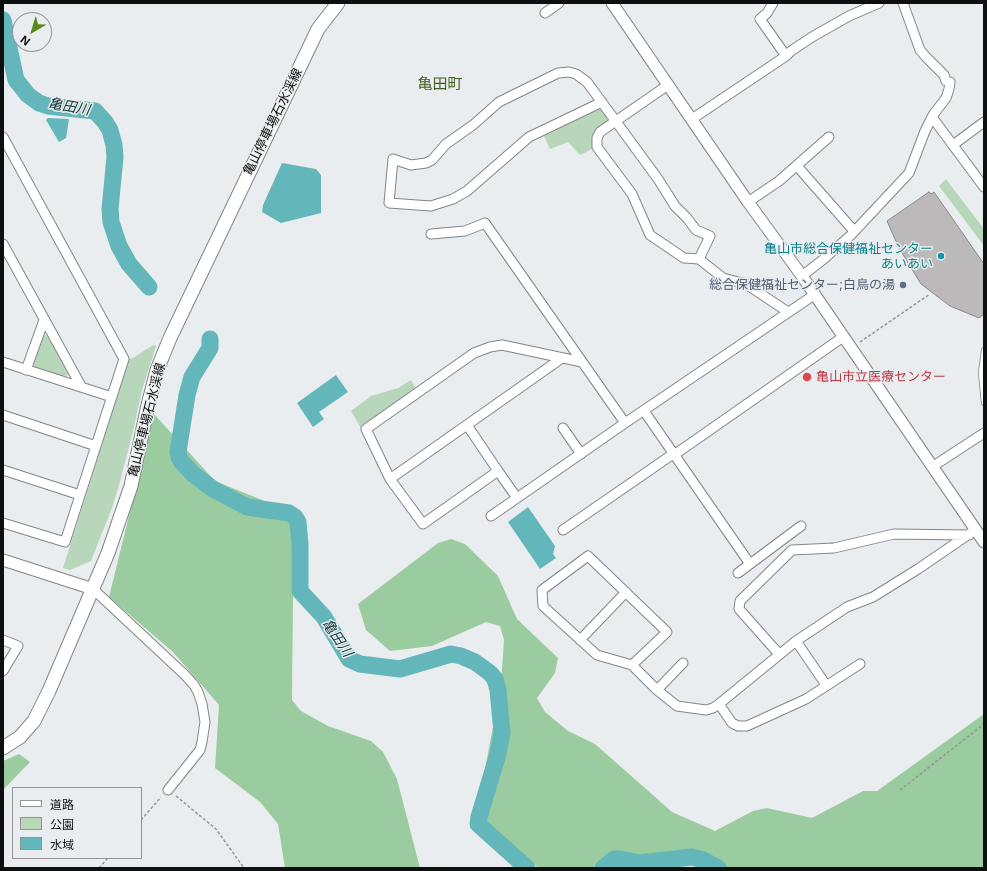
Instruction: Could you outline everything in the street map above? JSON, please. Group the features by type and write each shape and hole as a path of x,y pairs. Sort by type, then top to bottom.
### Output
{"main road":[{"name":"亀山停車場石水渓線","path":"3,748 20,737 34,721 49,691 108,553 131,486 156,377 170,338 318,29 338,3"}],"street":[{"path":"545,13 559,3"},
{"path":"612,3 748,202 802,276 932,467 972,532 984,542"},
{"path":"773,3 767,13 760,19 786,56"},
{"path":"692,118 786,56 812,37 843,19 879,3"},
{"path":"802,276 825,258 854,231 909,173 925,131 932,117 946,98 950,82 946,81 944,75 920,50 903,3"},
{"path":"602,102 529,138 467,192 453,199 431,206 389,203 393,159 411,165 426,163 432,160 446,144 474,125 499,102 558,73 569,72 581,77 587,82 602,102 615,121 658,179 674,206 687,218 696,230 710,236 700,259"},
{"path":"668,85 600,132 597,138 596,147 632,194 650,235 684,258 700,259 722,278 746,284 788,312"},
{"path":"932,117 984,187"},
{"path":"953,145 984,122"},
{"path":"748,202 779,181 829,136"},
{"path":"3,522 65,542 124,359 4,142"},
{"path":"797,166 854,231"},
{"path":"431,234 465,231 485,223 625,423"},
{"path":"3,244 80,386"},
{"path":"492,516 625,423 814,295"},
{"path":"26,370 44,320"},
{"path":"563,530 843,337"},
{"path":"498,471 423,524 390,479 366,429 474,353 490,347 502,345 582,362"},
{"path":"390,479 562,358"},
{"path":"3,362 112,397"},
{"path":"644,411 673,455 750,564"},
{"path":"3,415 96,446"},
{"path":"467,425 517,498"},
{"path":"564,428 581,454"},
{"path":"932,467 984,433"},
{"path":"3,470 80,495"},
{"path":"738,573 800,526"},
{"path":"632,665 667,632 588,556 542,590 543,606 597,655 632,665 657,690 677,706 706,710 719,704 796,640 848,607 873,597 972,532"},
{"path":"779,654 739,609 740,601 792,550 834,548 894,534 972,532"},
{"path":"3,560 93,589 194,685 202,704 205,722 200,750 168,790"},
{"path":"580,640 626,592"},
{"path":"3,640 18,646 3,671"},
{"path":"796,640 826,685"},
{"path":"657,690 683,663"},
{"path":"719,704 735,725 747,726 806,699 860,664"}],"lane":[{"path":"984,350 981,373 984,403"}],"path":[{"path":"860,342 930,294"},
{"path":"900,790 984,724"},
{"path":"142,819 168,790 216,829 244,868"},
{"path":"99,868 107,859"}],"green space":[{"path":"598,109 602,110 607,117 608,122 594,135 592,149 580,155 568,142 550,149 544,136"},
{"path":"946,179 984,229 984,246 939,186"},
{"path":"45,335 48,337 69,373 68,375 62,377 36,369 33,363 42,336"},
{"path":"153,345 156,346 142,390 119,485 112,508 91,561 70,570 63,568 129,359"},
{"path":"411,380 416,389 361,428 351,411 371,396 398,388"},
{"path":"154,414 215,481 272,504 295,523 302,536 293,596 292,700 301,711 328,726 371,741 383,752 397,779 420,868 285,868 278,824 260,802 215,768 219,705 173,652 109,597"},
{"path":"451,539 465,544 498,576 517,619 558,658 555,673 537,698 545,712 568,731 595,744 672,812 715,831 753,811 767,808 812,818 863,791 877,791 984,714 984,868 715,868 710,865 621,862 610,868 539,868 475,822 501,684 504,640 500,626 486,622 432,646 390,651 366,630 358,604 438,543"},
{"path":"19,754 30,762 3,790 3,761"}],"water":[{"path":"48,118 69,119 66,138 59,142 46,120"},
{"path":"282,163 316,169 321,175 321,213 281,223 262,212 263,205"},
{"path":"336,375 348,392 319,412 324,419 313,427 297,403"},
{"path":"528,507 555,546 553,554 556,558 540,569 508,522"}],"building":[{"name":"亀山市総合保健福祉センター あいあい","path":"929,192 931,194 934,192 984,264 984,314 979,318 950,306 921,284 899,248 887,221"}],"waterway":[{"name":"亀田川","path":"3,20 16,80 28,95 39,103 48,106 95,111 110,130 114,145 115,157 110,209 111,222 119,246 129,264 149,287"},
{"name":"亀田川","path":"210,339 210,348 192,377 187,395 178,452 181,461 193,474 213,489 247,507 289,513 295,517 298,522 300,545 300,591 324,617 349,659 360,664 400,669 451,654 461,656 475,662 490,673 495,679 498,690 502,733 498,754 478,824 527,868"},
{"name":"亀田川","path":"603,868 614,859 639,863 692,857 703,860 718,868"}],"place":[{"name":"亀山市総合保健福祉センター あいあい","path":"941,256"},
{"name":"総合保健福祉センター;白鳥の湯","path":"903,285"},
{"name":"亀山市立医療センター","path":"807,377"}],"district":[{"name":"亀田町","path":"440,84"}]}
